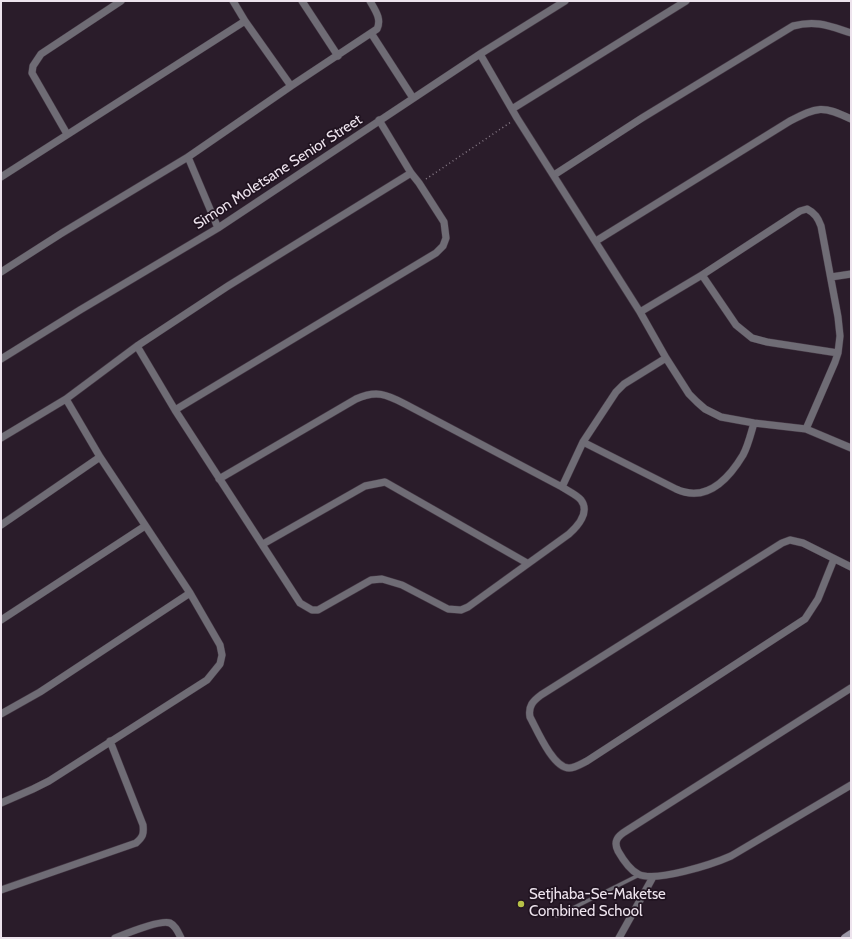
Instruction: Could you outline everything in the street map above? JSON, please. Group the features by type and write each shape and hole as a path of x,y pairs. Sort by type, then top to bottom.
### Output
{"street":[{"path":"67,134 32,73 33,66 41,54 121,1"},
{"path":"233,1 245,21 291,86"},
{"path":"302,1 338,56"},
{"path":"1,272 62,233 188,157 377,29 379,24 377,14 370,1"},
{"name":"Simon Moletsane Senior Street","path":"1,359 218,228 480,54 566,1"},
{"path":"512,109 686,1"},
{"path":"1,177 245,21"},
{"path":"554,175 642,118 794,26 806,23 820,23 851,33"},
{"path":"371,33 414,98"},
{"path":"480,54 517,118 596,241 689,394 705,409 721,417 754,423 806,429 851,448"},
{"path":"596,241 790,121 808,112 819,109 829,110 851,119"},
{"path":"175,410 436,253 443,246 446,238 444,222 380,120"},
{"path":"188,157 218,228"},
{"path":"1,438 66,399 137,346 228,286 412,173"},
{"path":"640,312 702,275 795,214 807,209 813,212 821,226 840,336 838,353 806,429"},
{"path":"831,277 851,274"},
{"path":"702,275 736,325 752,338 767,342 838,353"},
{"path":"137,346 175,410 300,603 312,610 318,610 371,580 382,579 402,585 448,609 460,610 468,606 569,534 579,524 583,517 584,507 581,500 562,487 392,397 372,393 356,399 220,479"},
{"path":"562,487 583,442 616,392 624,384 666,358"},
{"path":"1,803 50,781 207,680 220,664 222,655 220,645 190,593 100,457 66,399"},
{"path":"583,442 676,489 685,493 694,494 706,492 717,486 727,477 743,454 754,423"},
{"path":"1,524 100,457"},
{"path":"263,544 365,486 385,482 527,563"},
{"path":"1,620 145,526"},
{"path":"834,559 818,599 811,612 793,627 587,761 570,768 563,767 552,757 530,717 529,712 530,706 541,695 782,543 790,540 803,543 851,567"},
{"path":"1,714 40,692 190,593"},
{"path":"851,688 618,836 615,845 633,871 638,875 654,877 695,869 720,861 851,785"},
{"path":"1,890 136,842 142,837 144,833 143,825 110,741"},
{"path":"620,938 654,877"},
{"path":"115,938 165,922 170,923 177,929 181,938"},
{"path":"844,938 851,934"}],"lane":[{"path":"557,916 638,875"}],"path":[{"path":"419,183 517,118"}],"place":[{"name":"Setjhaba-Se-Maketse Combined School","path":"521,904"}]}
